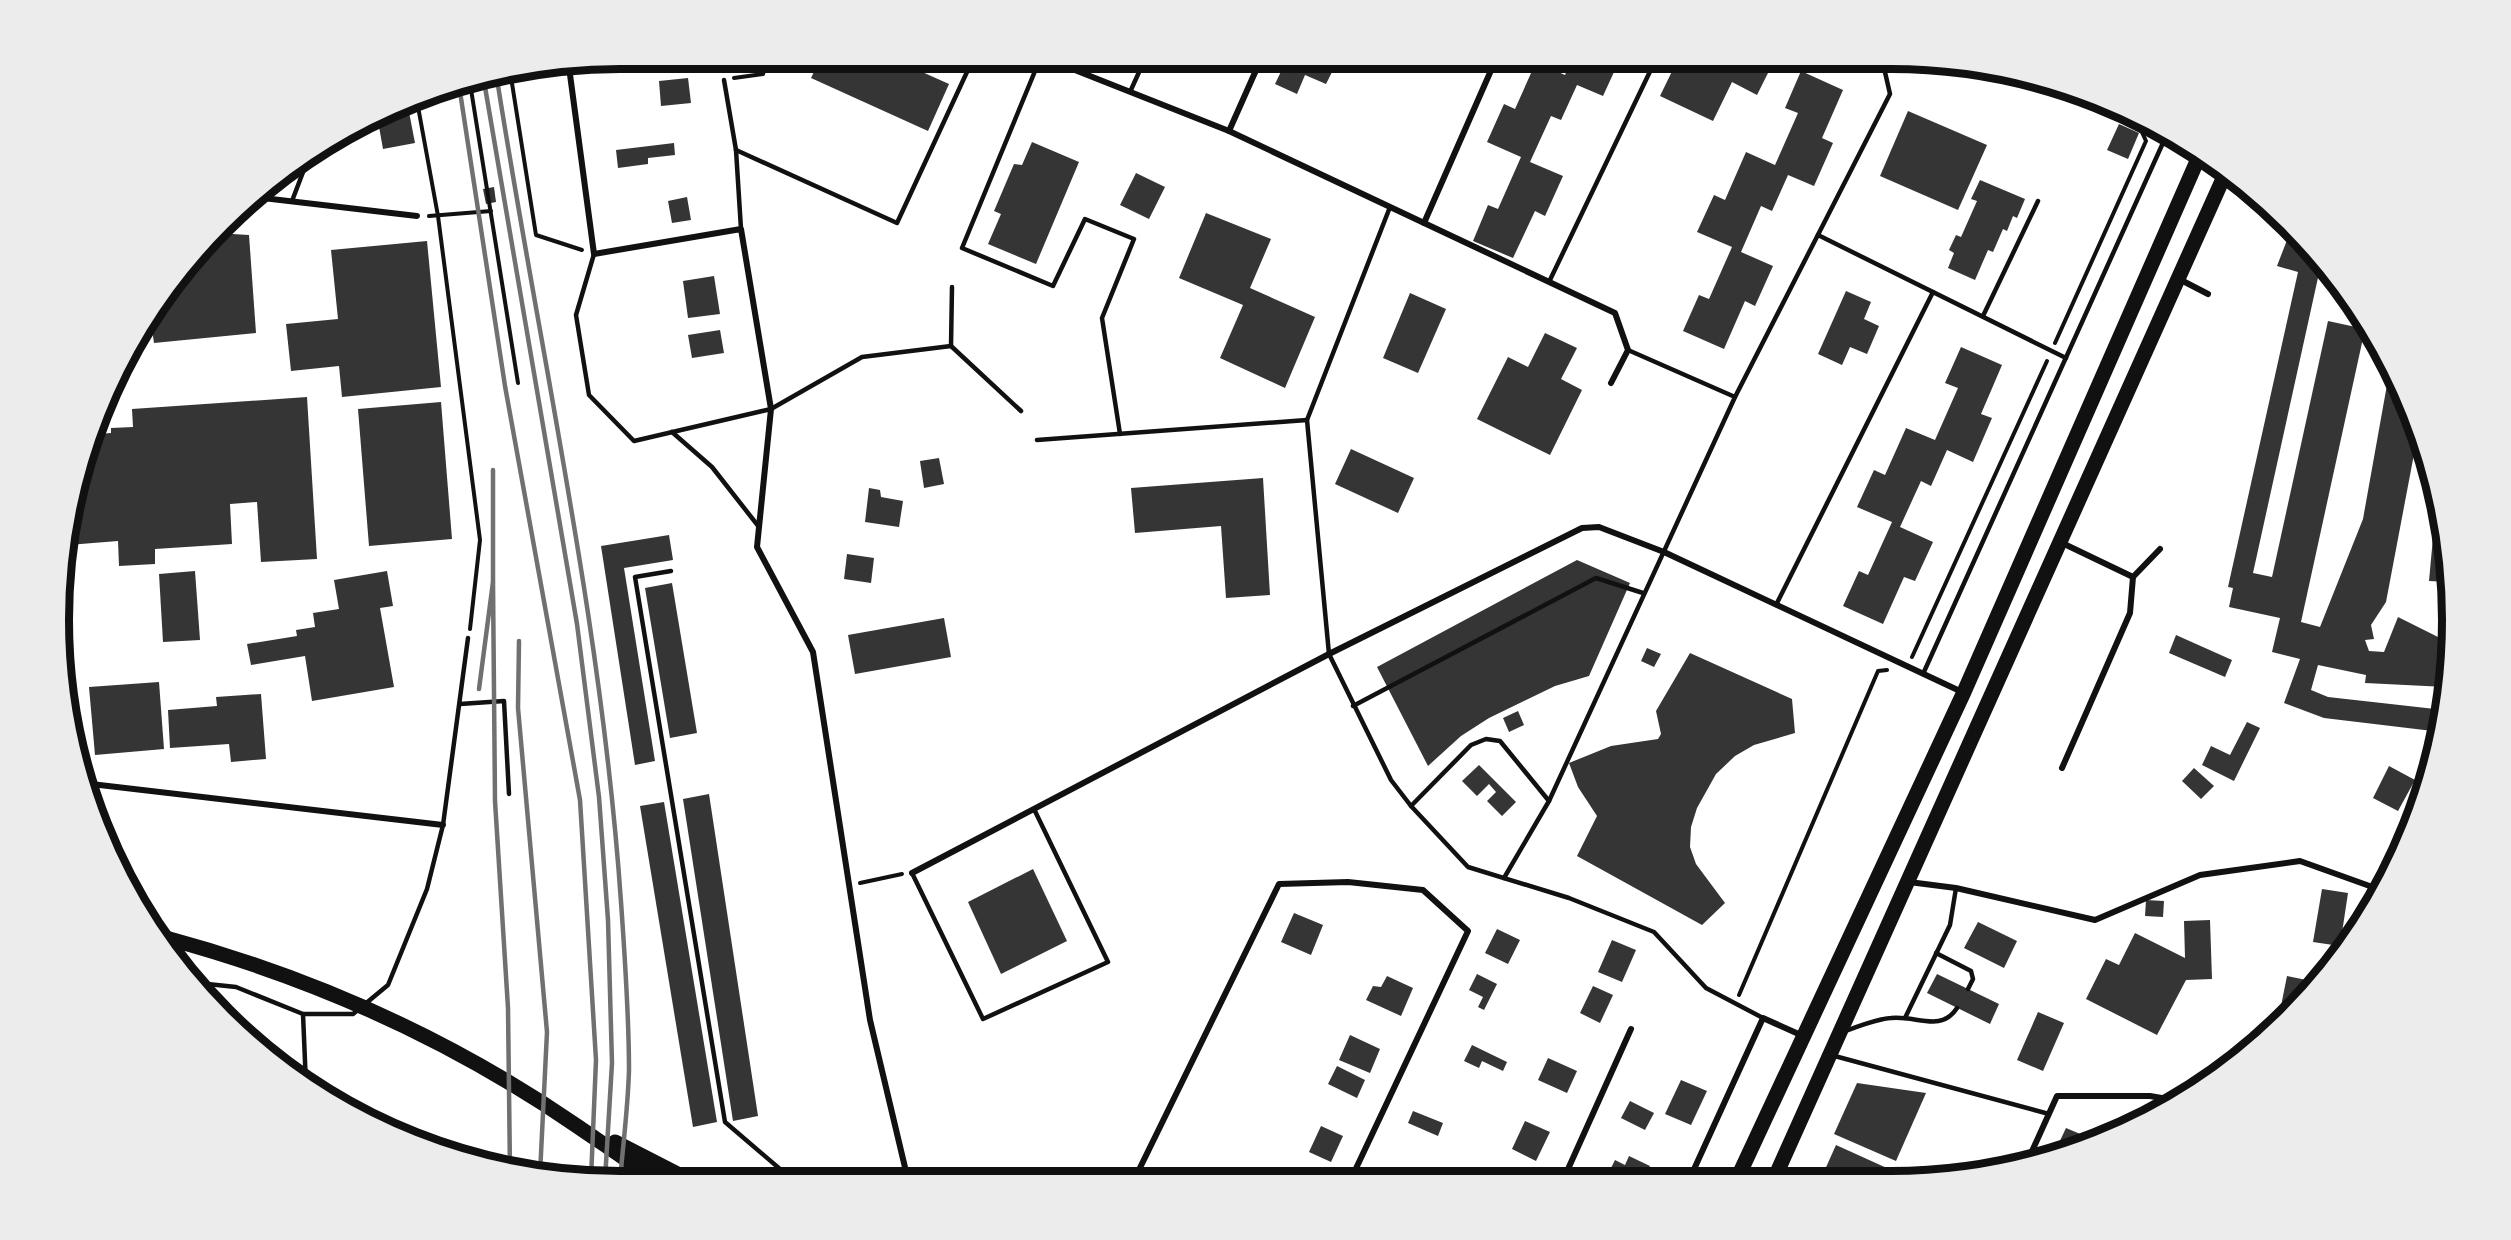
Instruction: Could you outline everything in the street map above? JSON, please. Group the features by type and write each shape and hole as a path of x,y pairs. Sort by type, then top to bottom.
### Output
{"main road":[{"path":"1741,1171 1964,692 2197,162"},
{"path":"1778,1171 2222,180"},
{"path":"172,940 310,982 379,1013 478,1064 554,1110 672,1171"},
{"path":"554,1110 641,1171"}],"street":[{"path":"1074,69 1229,131 1615,313 1628,350 1611,383"},
{"path":"1229,131 1257,69"},
{"path":"1424,223 1491,69"},
{"path":"570,72 594,254 741,229 771,409 757,547 813,652 870,1020 906,1171"},
{"path":"266,198 417,216"},
{"path":"2178,278 2208,294"},
{"path":"912,873 1329,654 1582,528 1599,527 1664,552 1964,692"},
{"path":"2059,542 2133,577"},
{"path":"2062,768 2130,613 2133,577 2160,549"},
{"path":"94,784 443,825"},
{"path":"1906,882 1956,888 2095,920 2200,875 2300,861 2373,887"},
{"path":"1138,1171 1278,884 1348,882 1423,890 1468,931 1355,1171"},
{"path":"1693,1171 1763,1018 1804,1037"},
{"path":"1567,1171 1631,1029"},
{"path":"2031,1153 2057,1096 2150,1096 2164,1098"}],"lane":[{"path":"736,150 897,223 968,69"},
{"path":"1035,69 962,248 1053,286 1085,219 1134,239 1102,318 1120,434"},
{"path":"1130,92 1140,69"},
{"path":"1549,282 1651,69"},
{"path":"1504,878 1549,801 1643,592 1664,552 1735,397 1890,94 1884,69"},
{"path":"724,80 736,150 741,229"},
{"path":"1923,674 2164,142"},
{"path":"292,201 304,169"},
{"path":"1983,316 2038,201"},
{"path":"1390,207 1307,420 1329,654 1391,780 1411,806 1468,867 1569,898 1654,932 1706,988 1763,1018"},
{"path":"1818,235 2066,358"},
{"path":"594,254 576,315 589,395 634,441 771,409 862,357 951,346"},
{"path":"952,288 951,346 1022,411"},
{"path":"1776,605 1933,292"},
{"path":"1628,350 1735,397"},
{"path":"1037,440 1307,420"},
{"path":"672,432 712,468 759,527"},
{"path":"671,571 635,577 725,1122 782,1171"},
{"path":"1353,706 1596,578 1643,592"},
{"path":"207,984 236,987 303,1014 353,1014 388,985 427,888 443,825 468,638"},
{"path":"460,704 504,701 509,794"},
{"path":"1411,806 1471,745 1486,739 1500,741 1549,801"},
{"path":"912,873 983,1019 1108,962 1034,809"},
{"path":"1905,1018 1953,917 1956,888"},
{"path":"1936,953 1971,971 1973,979 1968,989"},
{"path":"1839,1032 1879,1020 1905,1018 1936,1023 1951,1018 1957,1008"},
{"path":"303,1014 305,1072"},
{"path":"1830,1054 2049,1114"}],"path":[{"path":"724,80 763,74 765,69"},
{"path":"512,80 536,235 594,254"},
{"path":"471,90 518,383"},
{"path":"418,108 438,216 480,540 468,638"},
{"path":"1735,1003 1878,671 1908,666 2146,141 2141,129"},
{"path":"438,216 491,211"},
{"path":"849,885 912,873"}],"building":[{"path":"815,69 915,69 949,84 928,131 811,78"},
{"path":"1282,69 1333,70 1326,84 1305,75 1297,94 1275,84"},
{"path":"1533,69 1552,69 1565,75 1568,69 1615,69 1603,96 1577,85 1561,120 1551,116 1530,162 1563,176 1545,216 1535,211 1513,258 1473,241 1488,205 1498,209 1521,157 1487,142 1504,104 1515,109"},
{"path":"1673,69 1770,69 1757,95 1732,82 1713,121 1660,96"},
{"path":"1801,71 1843,90 1822,138 1833,143 1814,186 1788,175 1772,211 1761,206 1741,252 1773,266 1755,306 1745,301 1724,349 1683,331 1699,295 1709,299 1732,247 1697,232 1714,195 1725,200 1746,152 1775,165 1798,113 1785,108"},
{"path":"688,78 691,103 661,106 659,81"},
{"path":"1908,111 1987,145 1958,210 1880,176"},
{"path":"409,112 415,143 383,149 379,125"},
{"path":"2119,124 2139,133 2128,159 2107,150"},
{"path":"1032,142 1079,162 1036,264 988,244 1001,214 994,211 1014,164 1022,165"},
{"path":"674,143 675,155 648,158 648,164 618,168 616,150"},
{"path":"1136,173 1165,187 1149,219 1120,205"},
{"path":"1980,180 2025,199 2017,218 2013,216 2007,231 2003,229 1993,252 1988,250 1975,280 1948,268 1954,253 1949,250 1956,235 1961,237 1977,201 1971,199"},
{"path":"494,187 496,202 486,204 483,189"},
{"path":"687,197 691,220 672,223 668,201"},
{"path":"1206,213 1271,239 1250,288 1315,317 1285,388 1220,358 1243,305 1179,278"},
{"path":"227,234 249,235 256,333 154,343 152,330 206,257"},
{"path":"2288,238 2319,274 2253,573 2272,577 2328,321 2357,327 2363,337 2301,622 2320,627 2363,519 2388,382 2415,449 2386,602 2371,625 2374,639 2365,640 2369,651 2384,652 2398,617 2442,637 2438,687 2365,683 2366,675 2318,665 2311,690 2328,697 2434,709 2430,731 2324,718 2284,703 2300,659 2272,652 2280,618 2229,607 2233,588 2228,587 2298,272 2277,266"},
{"path":"427,241 441,387 342,397 339,366 291,371 286,324 338,319 331,250"},
{"path":"714,276 720,314 688,318 683,281"},
{"path":"1846,291 1871,302 1864,319 1879,326 1867,354 1850,347 1842,365 1818,354"},
{"path":"1410,293 1446,309 1418,373 1383,358"},
{"path":"720,330 724,353 692,358 688,335"},
{"path":"1545,333 1577,348 1561,379 1582,390 1550,455 1477,419 1508,357 1528,367"},
{"path":"1961,347 2002,365 1981,414 1992,418 1973,462 1947,450 1931,486 1921,481 1900,527 1933,542 1915,581 1904,577 1883,624 1843,606 1859,571 1868,575 1892,522 1857,507 1874,470 1885,475 1906,428 1935,440 1958,388 1945,383"},
{"path":"307,397 317,559 261,562 257,502 230,504 232,544 155,549 155,564 119,566 118,541 75,544 88,477 102,434 111,433 111,428 133,427 132,409"},
{"path":"441,402 452,539 369,546 358,409"},
{"path":"1351,449 1414,478 1398,513 1335,484"},
{"path":"939,458 944,484 924,488 920,461"},
{"path":"1263,478 1270,595 1226,598 1221,526 1135,533 1131,488"},
{"path":"869,488 880,490 881,497 903,501 899,527 865,522"},
{"path":"2434,529 2441,582 2429,581"},
{"path":"669,535 673,560 624,568 655,761 635,765 601,546"},
{"path":"847,554 874,558 871,583 844,579"},
{"path":"1577,560 1630,583 1589,676 1555,686 1489,718 1461,736 1428,766 1377,667"},
{"path":"195,571 200,640 163,642 159,574"},
{"path":"387,571 393,606 380,608 394,687 312,701 305,656 251,665 247,644 297,636 296,630 315,627 313,613 339,609 334,580"},
{"path":"672,583 697,733 670,738 645,588"},
{"path":"944,618 951,657 855,674 848,635"},
{"path":"2176,635 2232,660 2225,677 2169,653"},
{"path":"1647,648 1661,654 1654,667 1641,661"},
{"path":"1690,653 1792,699 1795,733 1754,745 1735,756 1716,774 1697,808 1691,827 1690,847 1696,864 1725,903 1702,925 1577,856 1597,816 1578,787 1569,763 1611,746 1658,739 1661,734 1656,711"},
{"path":"159,682 164,749 95,755 89,687"},
{"path":"261,694 266,759 231,762 229,744 170,748 168,710 217,706 216,697"},
{"path":"1518,711 1524,725 1509,732 1503,718"},
{"path":"2247,722 2260,728 2234,781 2202,765 2211,746 2230,755"},
{"path":"1479,765 1516,802 1502,816 1487,801 1496,792 1489,784 1477,796 1462,781"},
{"path":"2389,766 2415,780 2398,811 2373,798"},
{"path":"2194,768 2214,786 2201,799 2182,781"},
{"path":"709,794 758,1116 733,1121 683,799"},
{"path":"664,802 717,1122 693,1127 640,806"},
{"path":"1033,869 1067,941 1001,974 968,902"},
{"path":"2322,889 2348,893 2341,936 2335,945 2313,942"},
{"path":"2146,900 2164,901 2163,917 2145,916"},
{"path":"1294,913 1323,925 1311,955 1281,942"},
{"path":"2210,920 2212,979 2186,980 2157,1035 2086,999 2106,959 2119,965 2135,933 2185,958 2184,921"},
{"path":"1978,922 2017,941 2004,968 1964,948"},
{"path":"1497,929 1520,940 1508,964 1485,953"},
{"path":"1612,940 1636,950 1622,982 1598,972"},
{"path":"1477,974 1497,984 1484,1010 1478,1007 1483,997 1469,990"},
{"path":"1937,974 1999,1004 1990,1024 1927,993"},
{"path":"1387,976 1413,988 1401,1016 1366,1000 1373,986 1381,987"},
{"path":"2287,976 2307,980 2284,1007 2281,1006"},
{"path":"1593,986 1613,995 1600,1023 1580,1013"},
{"path":"2038,1012 2064,1023 2043,1071 2017,1060"},
{"path":"1350,1035 1380,1049 1370,1073 1339,1060"},
{"path":"1472,1045 1507,1062 1503,1071 1482,1061 1479,1068 1464,1061"},
{"path":"1548,1058 1577,1071 1567,1093 1538,1080"},
{"path":"1337,1066 1365,1080 1357,1098 1328,1084"},
{"path":"1681,1080 1707,1091 1691,1125 1665,1114"},
{"path":"1857,1083 1926,1093 1896,1161 1834,1134"},
{"path":"1630,1101 1654,1113 1645,1130 1621,1118"},
{"path":"1413,1111 1443,1123 1438,1136 1408,1123"},
{"path":"1525,1121 1550,1132 1536,1161 1512,1149"},
{"path":"1321,1126 1343,1136 1331,1162 1309,1152"},
{"path":"2066,1128 2084,1136 2068,1142 2058,1145"},
{"path":"1836,1145 1893,1171 1891,1171 1824,1171"},
{"path":"1629,1156 1650,1166 1648,1171 1610,1171 1615,1160 1625,1165"}],"railway":[{"path":"498,83 585,592 612,798 628,1007 628,1098 621,1171"},
{"path":"485,86 577,624 599,797 608,920 612,1063 606,1171"},
{"path":"460,93 505,386 580,800 596,1060 591,1170"},
{"path":"493,470 493,582"},
{"path":"479,689 493,582 495,801 508,1008 510,1159"},
{"path":"519,641 518,708 547,1032 540,1165"}]}
